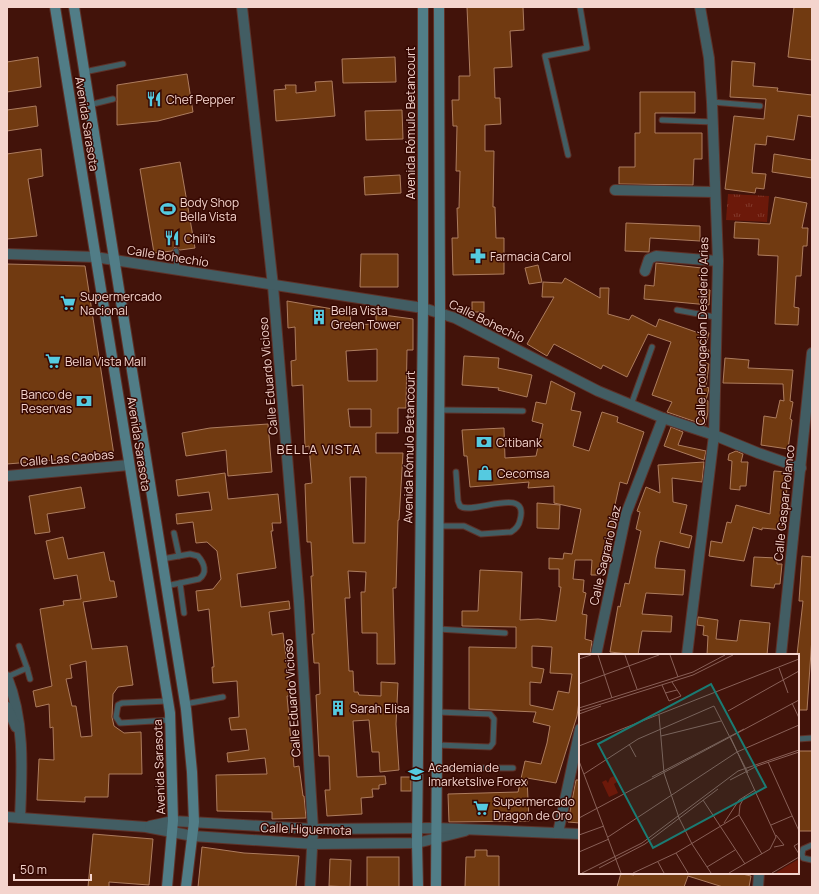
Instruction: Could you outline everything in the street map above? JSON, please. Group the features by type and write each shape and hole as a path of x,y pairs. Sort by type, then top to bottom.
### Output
{"main road":[{"name":"Avenida Sarasota","path":"55,7 168,701 174,821 167,887"},
{"name":"Avenida Sarasota","path":"74,7 185,704 192,772 194,822 186,887"},
{"name":"Avenida Rómulo Betancourt","path":"418,887 417,844 423,308 423,7"},
{"path":"436,887 440,410 439,7"}],"street":[{"name":"Calle Eduardo Vicioso","path":"242,7 273,286 299,601 313,829 310,887"},
{"name":"Calle Prolongación Desiderio Arias","path":"687,654 714,435 715,317 718,261 709,58 700,7"},
{"path":"615,190 714,192"},
{"name":"Calle Bohechío","path":"7,254 95,257 273,286 423,308 455,318 598,391 631,405 801,468"},
{"path":"644,271 649,259 656,256 718,261"},
{"name":"Calle Gaspar Polanco","path":"781,654 812,353"},
{"name":"Calle Sagrario Díaz","path":"596,654 626,514 663,418"},
{"name":"Calle Las Caobas","path":"7,476 129,465"},
{"path":"7,677 18,712 22,772 20,818"},
{"path":"7,707 20,736"},
{"path":"558,833 579,734"},
{"name":"Calle Higuemota","path":"7,817 146,827 192,836 313,844 417,844 465,831"},
{"name":"Calle Higuemota","path":"146,827 174,821 313,829 418,830 436,828 465,831 579,834"},
{"path":"758,887 759,874"}],"lane":[{"path":"568,155 545,56 587,48 580,7"},
{"path":"84,72 123,64"},
{"path":"89,105 113,99"},
{"path":"712,102 760,106"},
{"path":"662,120 713,122"},
{"path":"176,251 177,270"},
{"path":"677,310 715,317"},
{"path":"631,405 652,347"},
{"path":"440,410 523,411"},
{"path":"438,526 464,526 481,534 511,532 519,524 521,512 519,507 513,502 466,509 460,506 458,501 456,472"},
{"path":"174,533 179,556"},
{"path":"162,559 190,554 198,556 204,566 202,577 166,586"},
{"path":"180,583 184,613"},
{"path":"438,629 505,633"},
{"path":"19,646 30,679"},
{"path":"7,677 27,668"},
{"path":"185,704 223,697"},
{"path":"168,701 122,703 118,705 116,717 120,723 170,720"},
{"path":"436,745 490,747 493,743 494,719 490,714 437,712"},
{"path":"799,739 812,738"},
{"path":"436,768 514,768"},
{"path":"812,845 806,847 802,854 803,858 812,860"}],"green space":[{"path":"728,194 769,196 767,222 726,220"}],"building":[{"path":"467,7 523,7 524,30 510,31 512,67 494,68 495,98 500,98 501,124 485,125 485,151 494,151 493,207 495,207 496,238 504,238 504,274 453,275 452,238 458,238 457,208 459,208 460,171 456,171 457,126 453,126 452,100 459,100 459,76 470,76"},
{"path":"794,7 812,7 812,60 788,57"},
{"path":"38,57 41,87 7,92 7,62"},
{"path":"395,57 396,82 343,83 342,59"},
{"path":"732,61 755,63 753,86 778,88 777,91 812,95 812,117 798,115 794,140 767,136 766,145 755,144 752,173 766,174 764,189 756,188 755,193 725,189 734,116 764,119 766,99 730,97"},
{"name":"Chef Pepper","path":"187,74 193,112 158,121 117,125 117,85"},
{"path":"332,81 335,116 276,121 274,90 286,89 285,85 296,85 296,93 316,91 315,82"},
{"path":"640,92 695,92 695,113 655,113 655,133 702,133 702,159 694,159 693,185 619,184 619,167 635,167 635,133 640,133"},
{"path":"36,106 38,126 7,131 7,110"},
{"path":"402,110 403,139 366,140 365,111"},
{"path":"41,149 43,176 28,179 37,236 7,239 7,154"},
{"path":"774,154 812,160 812,178 772,172"},
{"name":"Body Shop Bella Vista","path":"180,162 195,248 180,250 175,247 172,251 154,253 140,169"},
{"path":"400,175 401,193 365,195 364,177"},
{"path":"775,197 807,203 802,228 808,228 807,246 803,246 801,276 796,276 794,307 799,308 798,325 775,324 778,256 758,255 759,239 734,238 735,222 770,224"},
{"path":"626,223 700,226 700,241 650,238 649,252 625,251"},
{"path":"361,254 398,254 398,287 360,287"},
{"path":"656,263 702,268 700,289 710,290 709,305 644,299 645,285 654,286"},
{"name":"Bella Vista Mall","path":"7,264 85,266 114,455 7,464"},
{"path":"538,265 542,282 529,284 525,268"},
{"path":"565,278 600,298 600,288 609,288 608,314 629,320 632,315 656,327 659,319 696,332 709,333 705,349 709,350 706,363 709,364 706,387 709,388 706,400 708,401 708,412 705,425 667,412 672,402 652,395 671,342 648,334 627,377 603,365 601,369 554,344 547,356 527,344 554,297 542,297 543,282 562,283"},
{"path":"287,301 350,312 351,325 376,324 376,314 413,319 413,350 407,350 406,408 398,408 398,433 376,433 376,453 403,453 398,520 396,588 393,588 395,664 377,664 377,633 362,633 361,592 365,592 366,572 348,571 350,598 345,598 349,671 353,671 354,692 358,692 359,695 381,696 381,682 398,683 396,724 399,770 380,772 379,752 372,752 369,720 353,721 357,777 385,776 386,784 379,785 379,789 372,789 373,797 361,798 362,814 327,816 325,790 330,790 329,756 319,756 316,695 320,694 319,663 314,663 311,576 313,576 311,542 307,542 305,484 312,483 309,446 305,447 303,385 292,386 291,361 296,360 295,327 288,328","holes":["377,349 377,381 348,381 346,351","348,409 371,409 371,427 350,427","350,477 366,477 365,543 353,543"]},
{"path":"472,302 484,302 484,312 472,312"},
{"path":"464,356 499,358 498,368 532,375 527,397 498,390 499,388 462,385"},
{"path":"725,358 749,360 748,368 793,370 790,401 793,402 790,419 792,420 788,449 761,445 764,416 776,418 780,400 784,401 783,384 723,383"},
{"path":"551,381 575,393 571,410 581,412 573,446 589,451 602,412 618,417 617,422 644,432 627,484 620,482 613,514 616,515 607,560 605,560 604,575 591,575 592,560 575,560 573,579 584,580 583,592 586,593 582,614 587,615 585,639 592,641 590,654 579,654 579,701 577,716 556,783 527,778 529,821 449,822 448,794 518,792 525,761 541,764 547,743 550,726 533,722 536,712 469,709 469,647 516,648 516,627 462,626 462,611 478,611 480,570 522,572 520,620 538,619 556,621 561,587 559,587 559,569 549,569 549,558 563,559 564,553 572,554 581,509 554,503 554,486 528,488 529,482 470,487 467,456 464,456 462,430 504,428 505,458 536,456 543,424 532,421 536,402 546,404","holes":["532,646 552,647 550,673 572,674 569,693 558,691 553,710 530,705 530,682 541,683 544,669 532,667"]},
{"path":"268,424 272,472 228,476 226,450 186,456 182,433 210,428"},
{"path":"671,427 683,432 678,445 706,451 704,460 664,446"},
{"path":"736,451 743,454 741,462 748,462 746,486 740,486 740,490 730,489 732,461 728,460 729,454"},
{"path":"704,462 702,482 672,478 673,502 687,505 680,533 692,536 689,548 660,541 656,558 655,568 685,570 683,595 646,593 642,614 672,616 671,632 642,631 638,654 610,652 618,606 620,607 625,583 629,584 641,531 636,529 640,512 637,511 646,487 660,493 658,465"},
{"path":"774,471 788,472 784,530 762,528 762,530 753,527 744,561 709,556 711,541 722,543 727,522 731,523 736,505 770,514"},
{"path":"225,473 228,499 278,494 281,523 272,523 273,531 271,531 276,568 237,574 241,607 289,601 290,609 269,612 272,635 283,633 291,696 287,696 294,767 299,766 306,818 272,819 272,812 217,811 216,775 267,774 265,758 228,762 227,753 249,750 246,729 231,730 229,718 239,717 237,681 213,683 212,667 214,667 209,609 198,611 196,591 213,589 221,579 217,551 207,542 196,543 193,522 177,524 176,514 212,510 209,492 178,496 176,480"},
{"path":"81,487 85,508 47,514 50,532 35,534 29,496"},
{"path":"537,503 560,505 559,529 537,528"},
{"path":"63,537 68,559 104,552 110,581 114,581 117,597 83,602 92,649 127,646 133,685 118,687 113,694 112,717 114,726 124,733 141,732 142,774 109,774 108,797 85,797 85,802 37,800 39,759 54,760 53,727 50,728 49,704 36,707 33,691 52,686 40,609 64,605 63,601 81,599 77,575 54,579 46,541","holes":["86,661 92,736 81,737 76,706 72,706 66,679 72,678 70,665"]},
{"path":"802,556 812,557 812,637 807,710 799,710 799,654 797,654 803,601 799,601"},
{"path":"754,557 777,558 777,564 782,564 780,584 775,584 774,588 751,586"},
{"path":"698,617 718,620 716,639 737,641 740,620 770,623 767,654 707,654 708,636 703,635 704,626 697,625"},
{"path":"799,751 812,751 812,831 799,831"},
{"path":"401,777 411,777 411,791 401,791"},
{"path":"576,780 579,780 579,823 568,822"},
{"path":"93,834 153,839 149,885 109,882 109,887 88,887"},
{"path":"202,847 244,853 299,856 296,887 198,887"},
{"path":"475,850 487,850 487,856 499,856 499,887 465,887 466,857 475,857"},
{"path":"367,857 399,857 399,887 367,887"},
{"path":"330,859 351,860 350,887 329,886"},
{"path":"621,874 742,874 751,876 749,887 723,887 688,876 684,887 617,887"}],"place":[{"name":"Chef Pepper","path":"154,99"},
{"name":"Body Shop Bella Vista","path":"168,209"},
{"name":"Chili's","path":"172,238"},
{"name":"Farmacia Carol","path":"478,256"},
{"name":"Supermercado Nacional","path":"68,303"},
{"name":"Bella Vista Green Tower","path":"319,317"},
{"name":"Bella Vista Mall","path":"53,361"},
{"name":"Banco de Reservas","path":"84,401"},
{"name":"Citibank","path":"484,442"},
{"name":"Cecomsa","path":"485,473"},
{"name":"Sarah Elisa","path":"338,708"},
{"name":"Academia de Imarketslive Forex","path":"416,774"},
{"name":"Supermercado Dragon de Oro","path":"481,808"}],"district":[{"name":"BELLA VISTA","path":"319,449"}]}
